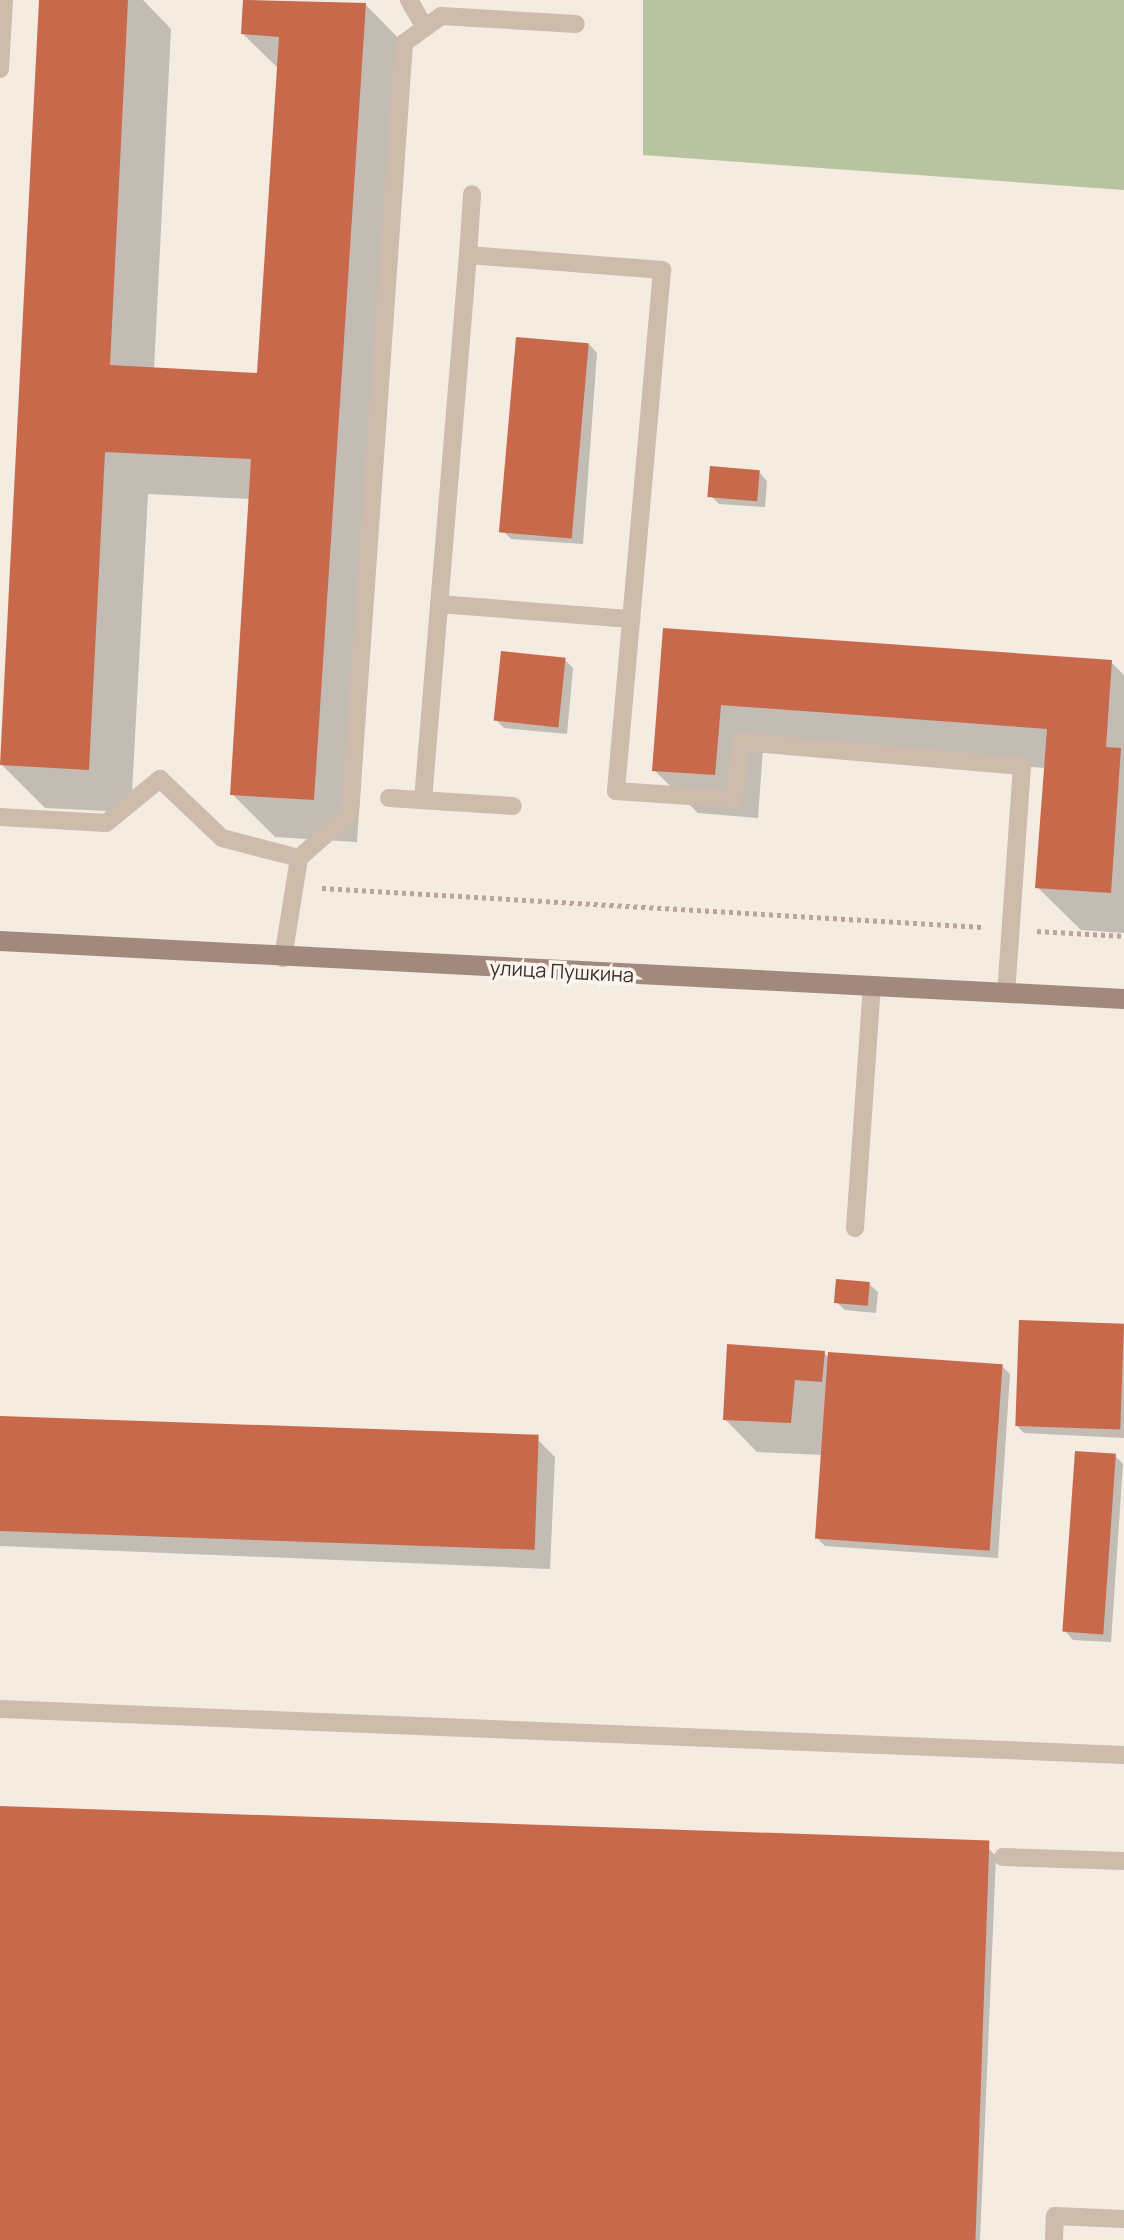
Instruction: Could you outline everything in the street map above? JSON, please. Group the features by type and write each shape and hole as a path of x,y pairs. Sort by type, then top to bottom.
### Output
{"main road":[{"name":"улица Пушкина","path":"0,941 1124,999"}],"lane":[{"path":"0,69 4,0"},
{"path":"409,0 425,28"},
{"path":"283,958 299,858 350,813 404,43 441,16 576,24"},
{"path":"423,800 472,194"},
{"path":"468,255 662,270 616,791 734,799 741,742 1022,766 1006,993"},
{"path":"439,604 631,619"},
{"path":"0,817 106,823 160,779 222,838 299,858"},
{"path":"389,798 513,806"},
{"path":"855,1228 872,986"},
{"path":"0,1709 1124,1755"},
{"path":"1003,1857 1124,1861"},
{"path":"1054,2240 1055,2216 1124,2219"}],"path":[{"path":"295,886 1124,936"}],"green space":[{"path":"643,0 1124,0 1124,190 643,155"}],"building":[{"path":"39,0 128,0 110,365 257,373 279,37 241,34 243,0 366,3 314,800 230,795 251,459 105,452 89,770 0,765"},
{"path":"516,337 589,343 572,539 499,532"},
{"path":"710,466 760,470 757,501 707,497"},
{"path":"663,628 1112,660 1106,747 1121,748 1111,893 1035,888 1047,729 721,705 715,775 652,771"},
{"path":"501,651 566,658 558,727 494,721"},
{"path":"836,1279 870,1282 868,1306 834,1303"},
{"path":"1019,1320 1124,1324 1120,1430 1015,1426"},
{"path":"727,1344 825,1351 822,1382 795,1380 791,1423 723,1420"},
{"path":"828,1352 1003,1364 990,1551 815,1539"},
{"path":"0,1416 539,1435 535,1550 0,1531"},
{"path":"1075,1451 1116,1454 1103,1634 1062,1632"},
{"path":"0,1806 989,1841 975,2240 0,2240"}]}
